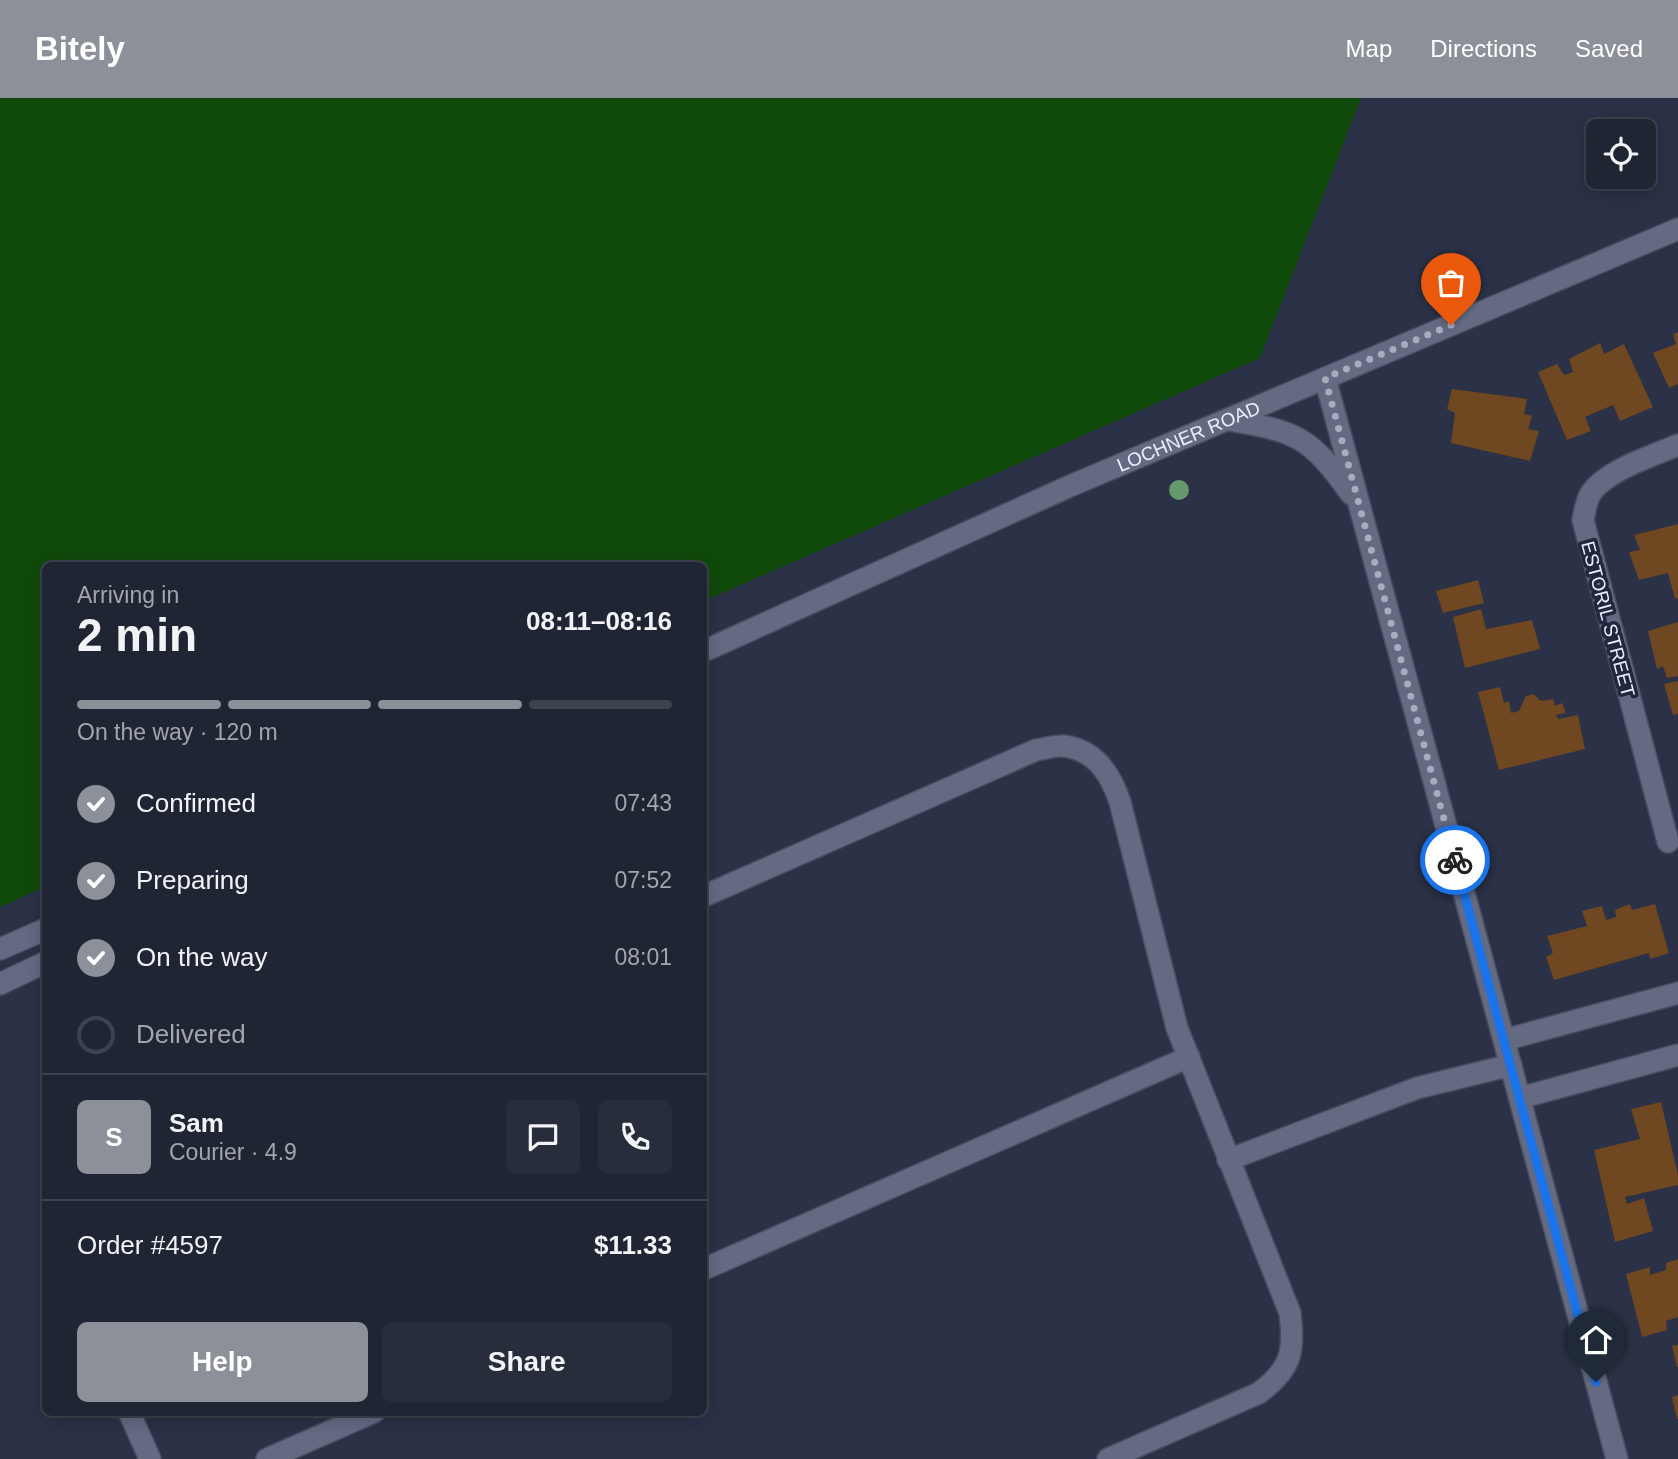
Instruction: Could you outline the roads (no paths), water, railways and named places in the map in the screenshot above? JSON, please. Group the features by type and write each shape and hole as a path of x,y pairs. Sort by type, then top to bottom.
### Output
{"street":[{"name":"LOCHNER ROAD","path":"707,650 1070,486 1678,229"},
{"path":"1325,378 1617,1459"},
{"path":"1227,420 1285,431 1309,444 1331,466 1360,507"},
{"name":"ESTORIL STREET","path":"1668,842 1583,520 1591,494 1602,481 1616,472 1678,445"},
{"path":"707,895 1036,750 1063,746 1084,752 1103,765 1121,802 1177,1028 1290,1313 1294,1339 1289,1361 1276,1380 1259,1393 1108,1459"},
{"path":"0,949 42,931"},
{"path":"0,984 42,966"},
{"path":"1504,1040 1678,993"},
{"path":"1520,1098 1678,1055"},
{"path":"707,1268 1189,1057"},
{"path":"1228,1160 1418,1087 1511,1065"},
{"path":"131,1416 150,1459"},
{"path":"267,1459 365,1416"}]}
